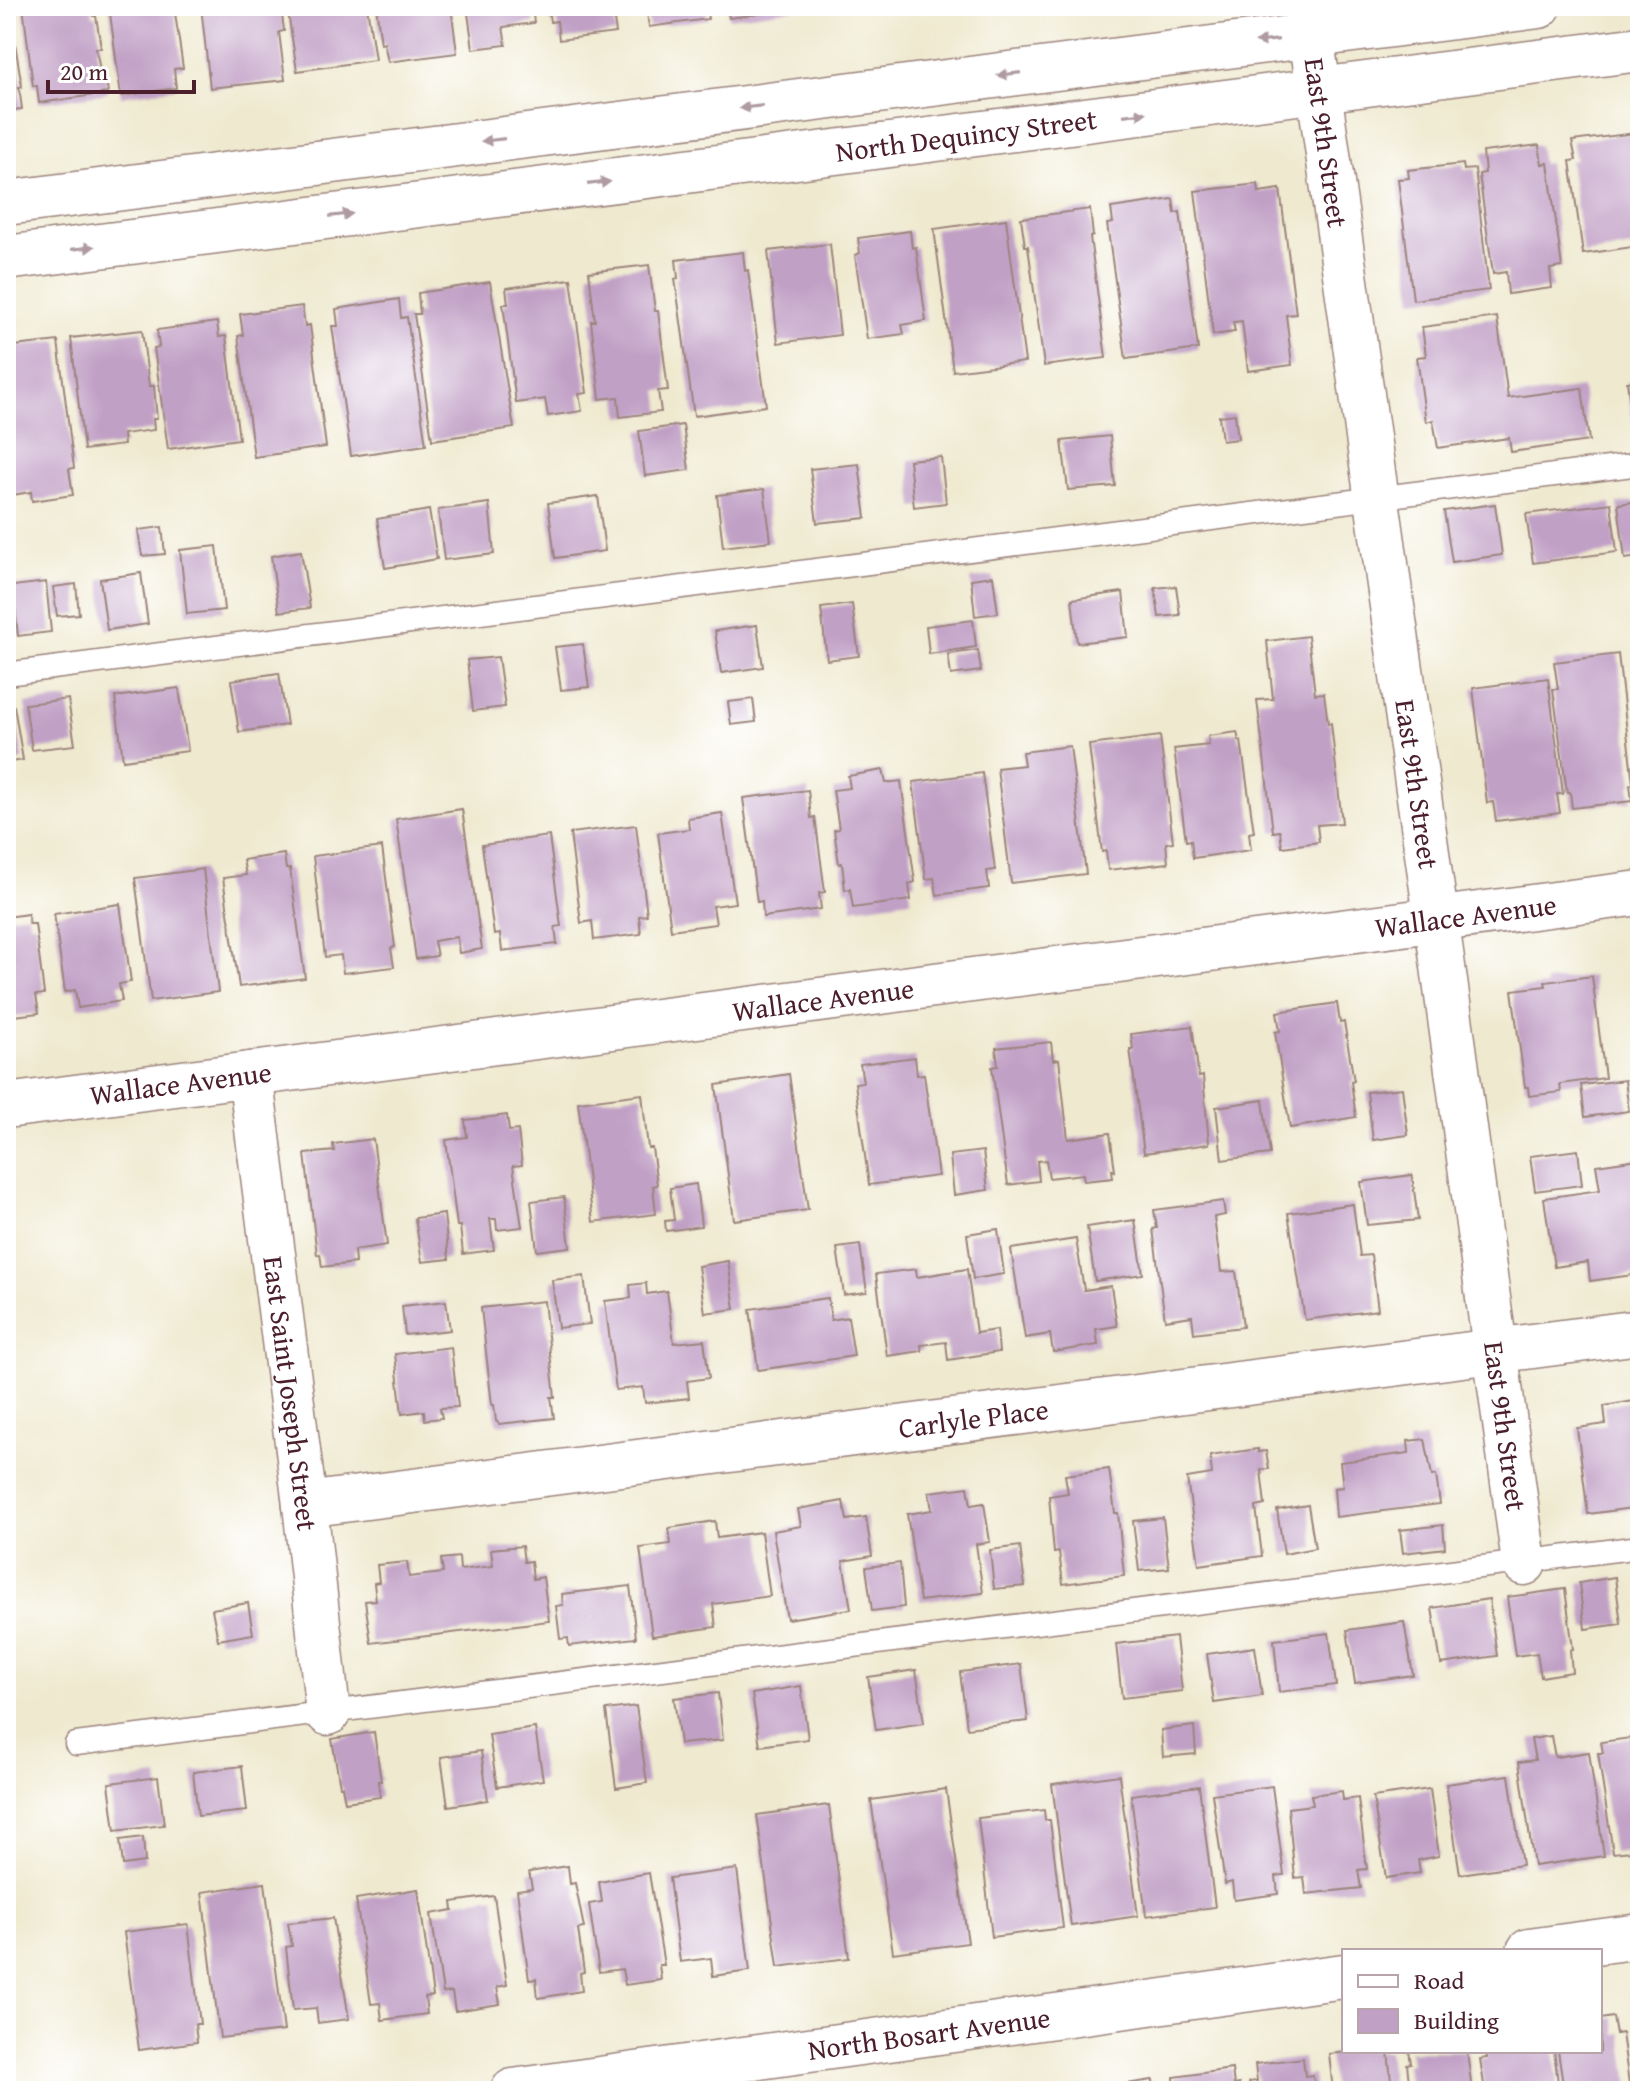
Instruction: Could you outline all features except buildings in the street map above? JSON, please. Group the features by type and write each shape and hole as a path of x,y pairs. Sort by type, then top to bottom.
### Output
{"street":[{"name":"North Dequincy Street","path":"6,203 286,167 1309,21 1539,6"},
{"name":"East 9th Street","path":"1309,21 1524,1563"},
{"name":"North Dequincy Street","path":"6,258 1640,49"},
{"path":"286,167 293,222"},
{"name":"Wallace Avenue","path":"6,1106 1640,893"},
{"name":"East Saint Joseph Street","path":"250,1074 328,1713"},
{"name":"Carlyle Place","path":"305,1505 1640,1332"},
{"path":"1544,1949 1640,1936"},
{"name":"North Bosart Avenue","path":"513,2091 1342,1976"}],"lane":[{"path":"6,674 1640,464"},
{"path":"76,1744 1640,1547"}]}
